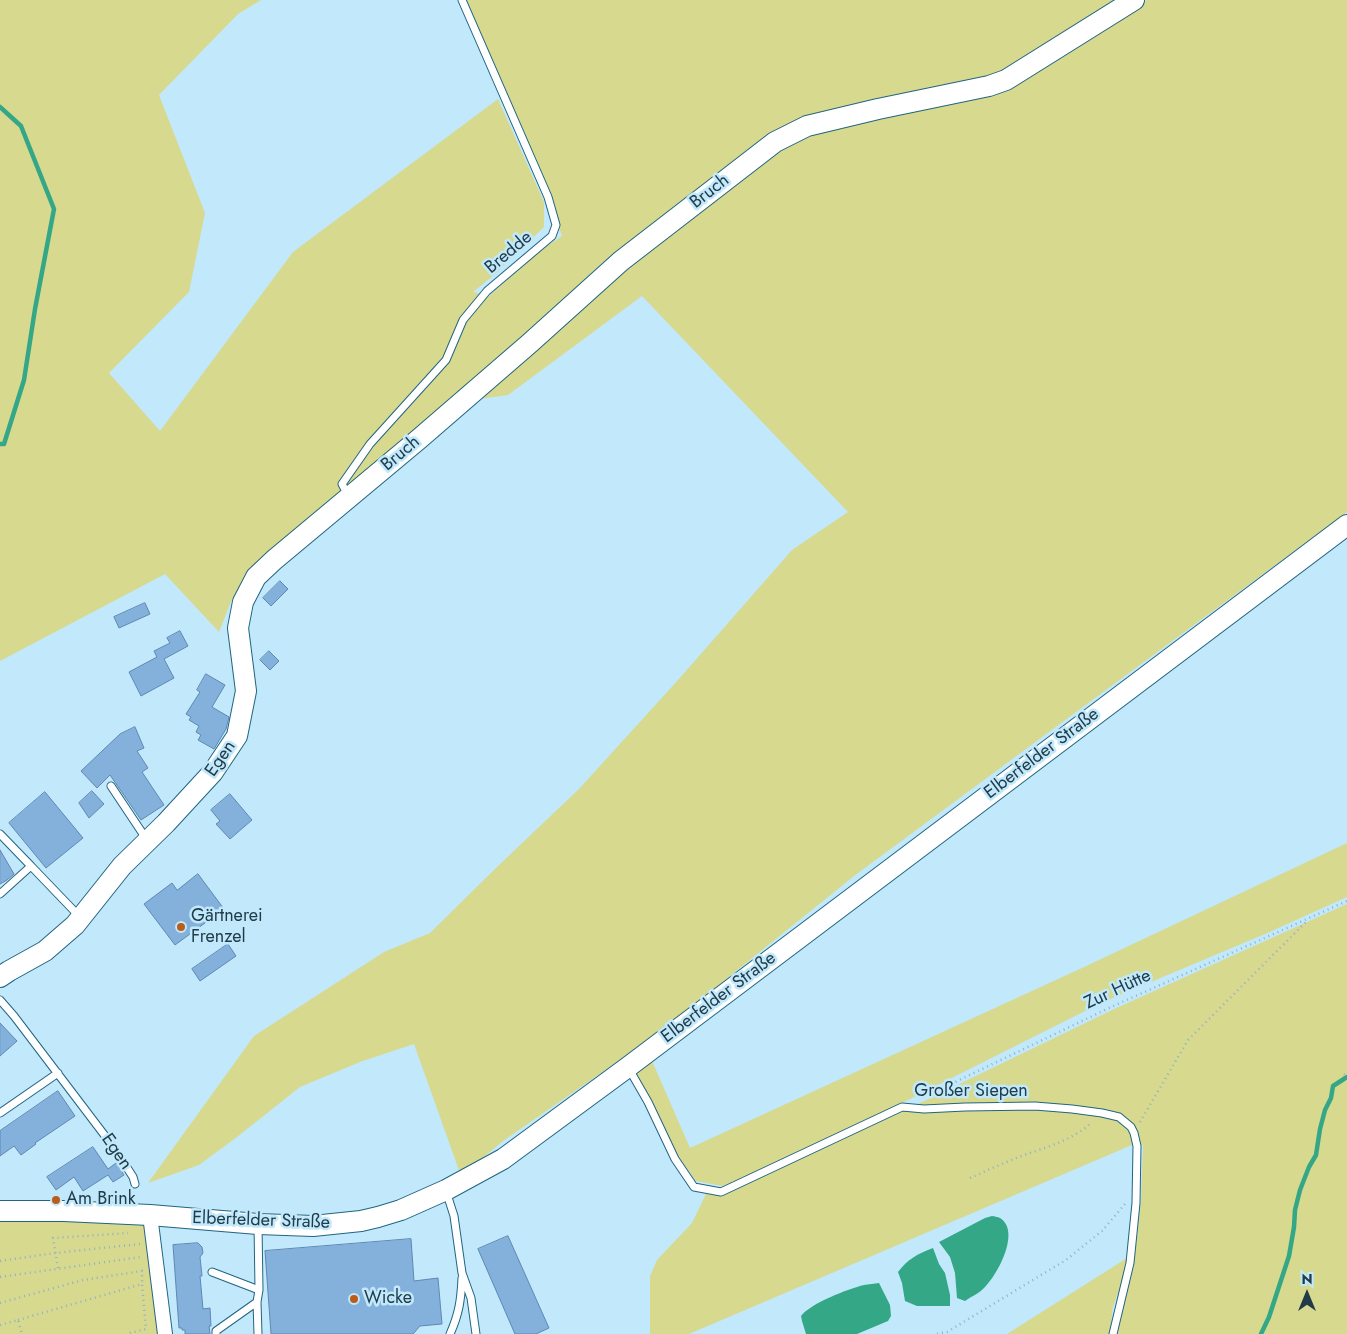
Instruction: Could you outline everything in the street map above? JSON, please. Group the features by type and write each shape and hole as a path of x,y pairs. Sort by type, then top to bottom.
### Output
{"main road":[{"name":"Bruch","path":"349,498 515,356 621,261 775,142 807,126 989,86 1006,80 1134,0"},
{"name":"Egen","path":"0,977 45,951 75,925 122,866 214,772 237,736 246,691 238,628 242,602 256,578 274,560 349,498"},
{"name":"Elberfelder Straße","path":"0,1212 64,1211 313,1226 361,1221 401,1210 446,1190 503,1159 628,1067 1347,525"}],"street":[{"path":"150,1215 165,1334"}],"lane":[{"name":"Bredde","path":"349,498 342,484 370,444 446,360 463,320 487,291 552,236 556,225 548,197 462,0"},
{"path":"111,786 148,841"},
{"path":"0,834 80,918"},
{"path":"0,894 31,866"},
{"name":"Egen","path":"0,1000 115,1149 133,1177 135,1184"},
{"name":"Großer Siepen","path":"628,1067 648,1102 675,1159 694,1188 721,1192 902,1108 1035,1106 1102,1113 1119,1117 1131,1127 1134,1133"},
{"path":"0,1113 58,1073"},
{"path":"1113,1334 1130,1263 1136,1204 1137,1146 1134,1133"},
{"path":"446,1190 454,1216 462,1273 461,1299 457,1318 450,1334"},
{"path":"258,1224 258,1334"},
{"path":"212,1272 259,1290"},
{"path":"462,1273 471,1298 476,1334"},
{"path":"216,1334 216,1331 257,1302"}],"path":[{"name":"Zur Hütte","path":"902,1108 1109,1008 1347,901"},
{"path":"1134,1133 1188,1040 1309,919"},
{"path":"1344,1074 1347,1077"},
{"path":"970,1178 1054,1145 1081,1132 1102,1113"},
{"path":"937,1334 947,1332 1066,1260 1102,1231 1136,1189"},
{"path":"58,1268 52,1238 130,1232"},
{"path":"126,1334 146,1329 140,1238"},
{"path":"0,1261 55,1252 140,1244"},
{"path":"0,1278 141,1256"},
{"path":"0,1303 83,1280 142,1271"},
{"path":"0,1325 158,1280"},
{"path":"18,1320 22,1334"}],"shaded area":[{"path":"0,0 261,0 238,14 159,95 205,213 189,292 109,373 160,431 293,252 498,99 544,202 544,227 494,275 473,292 489,296 538,252 562,236 537,165 467,0 1120,0 993,78 808,117 768,134 597,268 516,342 265,562 232,599 219,632 165,574 0,661"},
{"path":"1147,0 1347,0 1347,512 854,876 663,1030 503,1141 461,1176 414,1044 360,1062 300,1087 199,1165 148,1183 254,1036 384,952 430,933 579,789 792,550 848,512 642,296 508,395 479,399 664,234 800,134 998,88"},
{"path":"1347,843 1347,897 1265,934 1101,1003 878,1115 742,1179 722,1186 696,1181 678,1156 650,1098 632,1067 649,1054 690,1148 1082,968"},
{"path":"1347,904 1347,1334 1116,1334 1134,1264 1141,1200 1143,1145 1132,1145 689,1334 650,1334 650,1276 657,1260 692,1223 706,1194 724,1192 746,1184 916,1105 1112,1010"},
{"path":"992,1216 999,1218 1006,1224 1008,1242 1005,1252 996,1273 990,1281 981,1291 965,1301 957,1298 955,1273 950,1257 939,1242"},
{"path":"29,1218 145,1222 160,1334 0,1334 0,1220"},
{"path":"933,1248 939,1264 945,1273 950,1295 950,1306 917,1306 905,1301 898,1272 913,1257"},
{"path":"1127,1258 1122,1282 1113,1307 1110,1334 1007,1334"},
{"path":"879,1283 890,1305 891,1316 888,1321 857,1334 806,1334 801,1316 813,1306 849,1290"}],"building":[{"path":"280,581 288,589 271,606 263,598"},
{"path":"145,603 150,614 119,628 114,617"},
{"path":"180,631 188,646 164,659 174,678 141,696 129,672 157,657 154,651 170,643 167,638"},
{"path":"269,651 279,661 270,670 260,660"},
{"path":"206,674 225,685 212,707 229,717 226,729 214,749 198,740 201,735 196,732 199,726 189,720 191,717 186,714 200,692 197,690"},
{"path":"135,727 144,748 137,751 148,768 142,772 164,805 141,820 110,775 97,788 81,771 120,734"},
{"path":"92,791 104,804 89,818 79,803"},
{"path":"45,792 83,838 46,868 9,823"},
{"path":"230,794 252,820 230,839 216,824 220,821 211,810"},
{"path":"0,850 14,874 0,884"},
{"name":"Gärtnerei Frenzel","path":"198,874 224,909 175,945 144,904 172,883 177,890"},
{"path":"228,944 236,956 200,981 192,969"},
{"path":"0,1023 17,1041 0,1056"},
{"path":"58,1091 75,1116 35,1143 21,1155 14,1146 0,1156 0,1131"},
{"path":"93,1147 108,1169 116,1163 124,1175 113,1182 108,1175 83,1191 74,1177 56,1190 47,1177"},
{"path":"508,1236 549,1328 536,1334 515,1334 478,1249"},
{"name":"Wicke","path":"411,1239 414,1281 438,1278 442,1324 420,1326 413,1334 271,1334 265,1251"},
{"path":"198,1243 202,1247 203,1253 200,1257 202,1276 200,1276 203,1309 210,1308 210,1334 185,1334 185,1330 179,1328 173,1245"}],"waterway":[{"path":"0,107 21,126 54,209 24,380 4,444 0,444"},
{"path":"1261,1334 1269,1317 1289,1256 1295,1210 1300,1190 1316,1155 1320,1129 1325,1110 1331,1098 1333,1086 1347,1077"}],"place":[{"name":"Gärtnerei Frenzel","path":"181,927"},
{"name":"Am Brink","path":"56,1200"},
{"name":"Wicke","path":"354,1299"}]}
